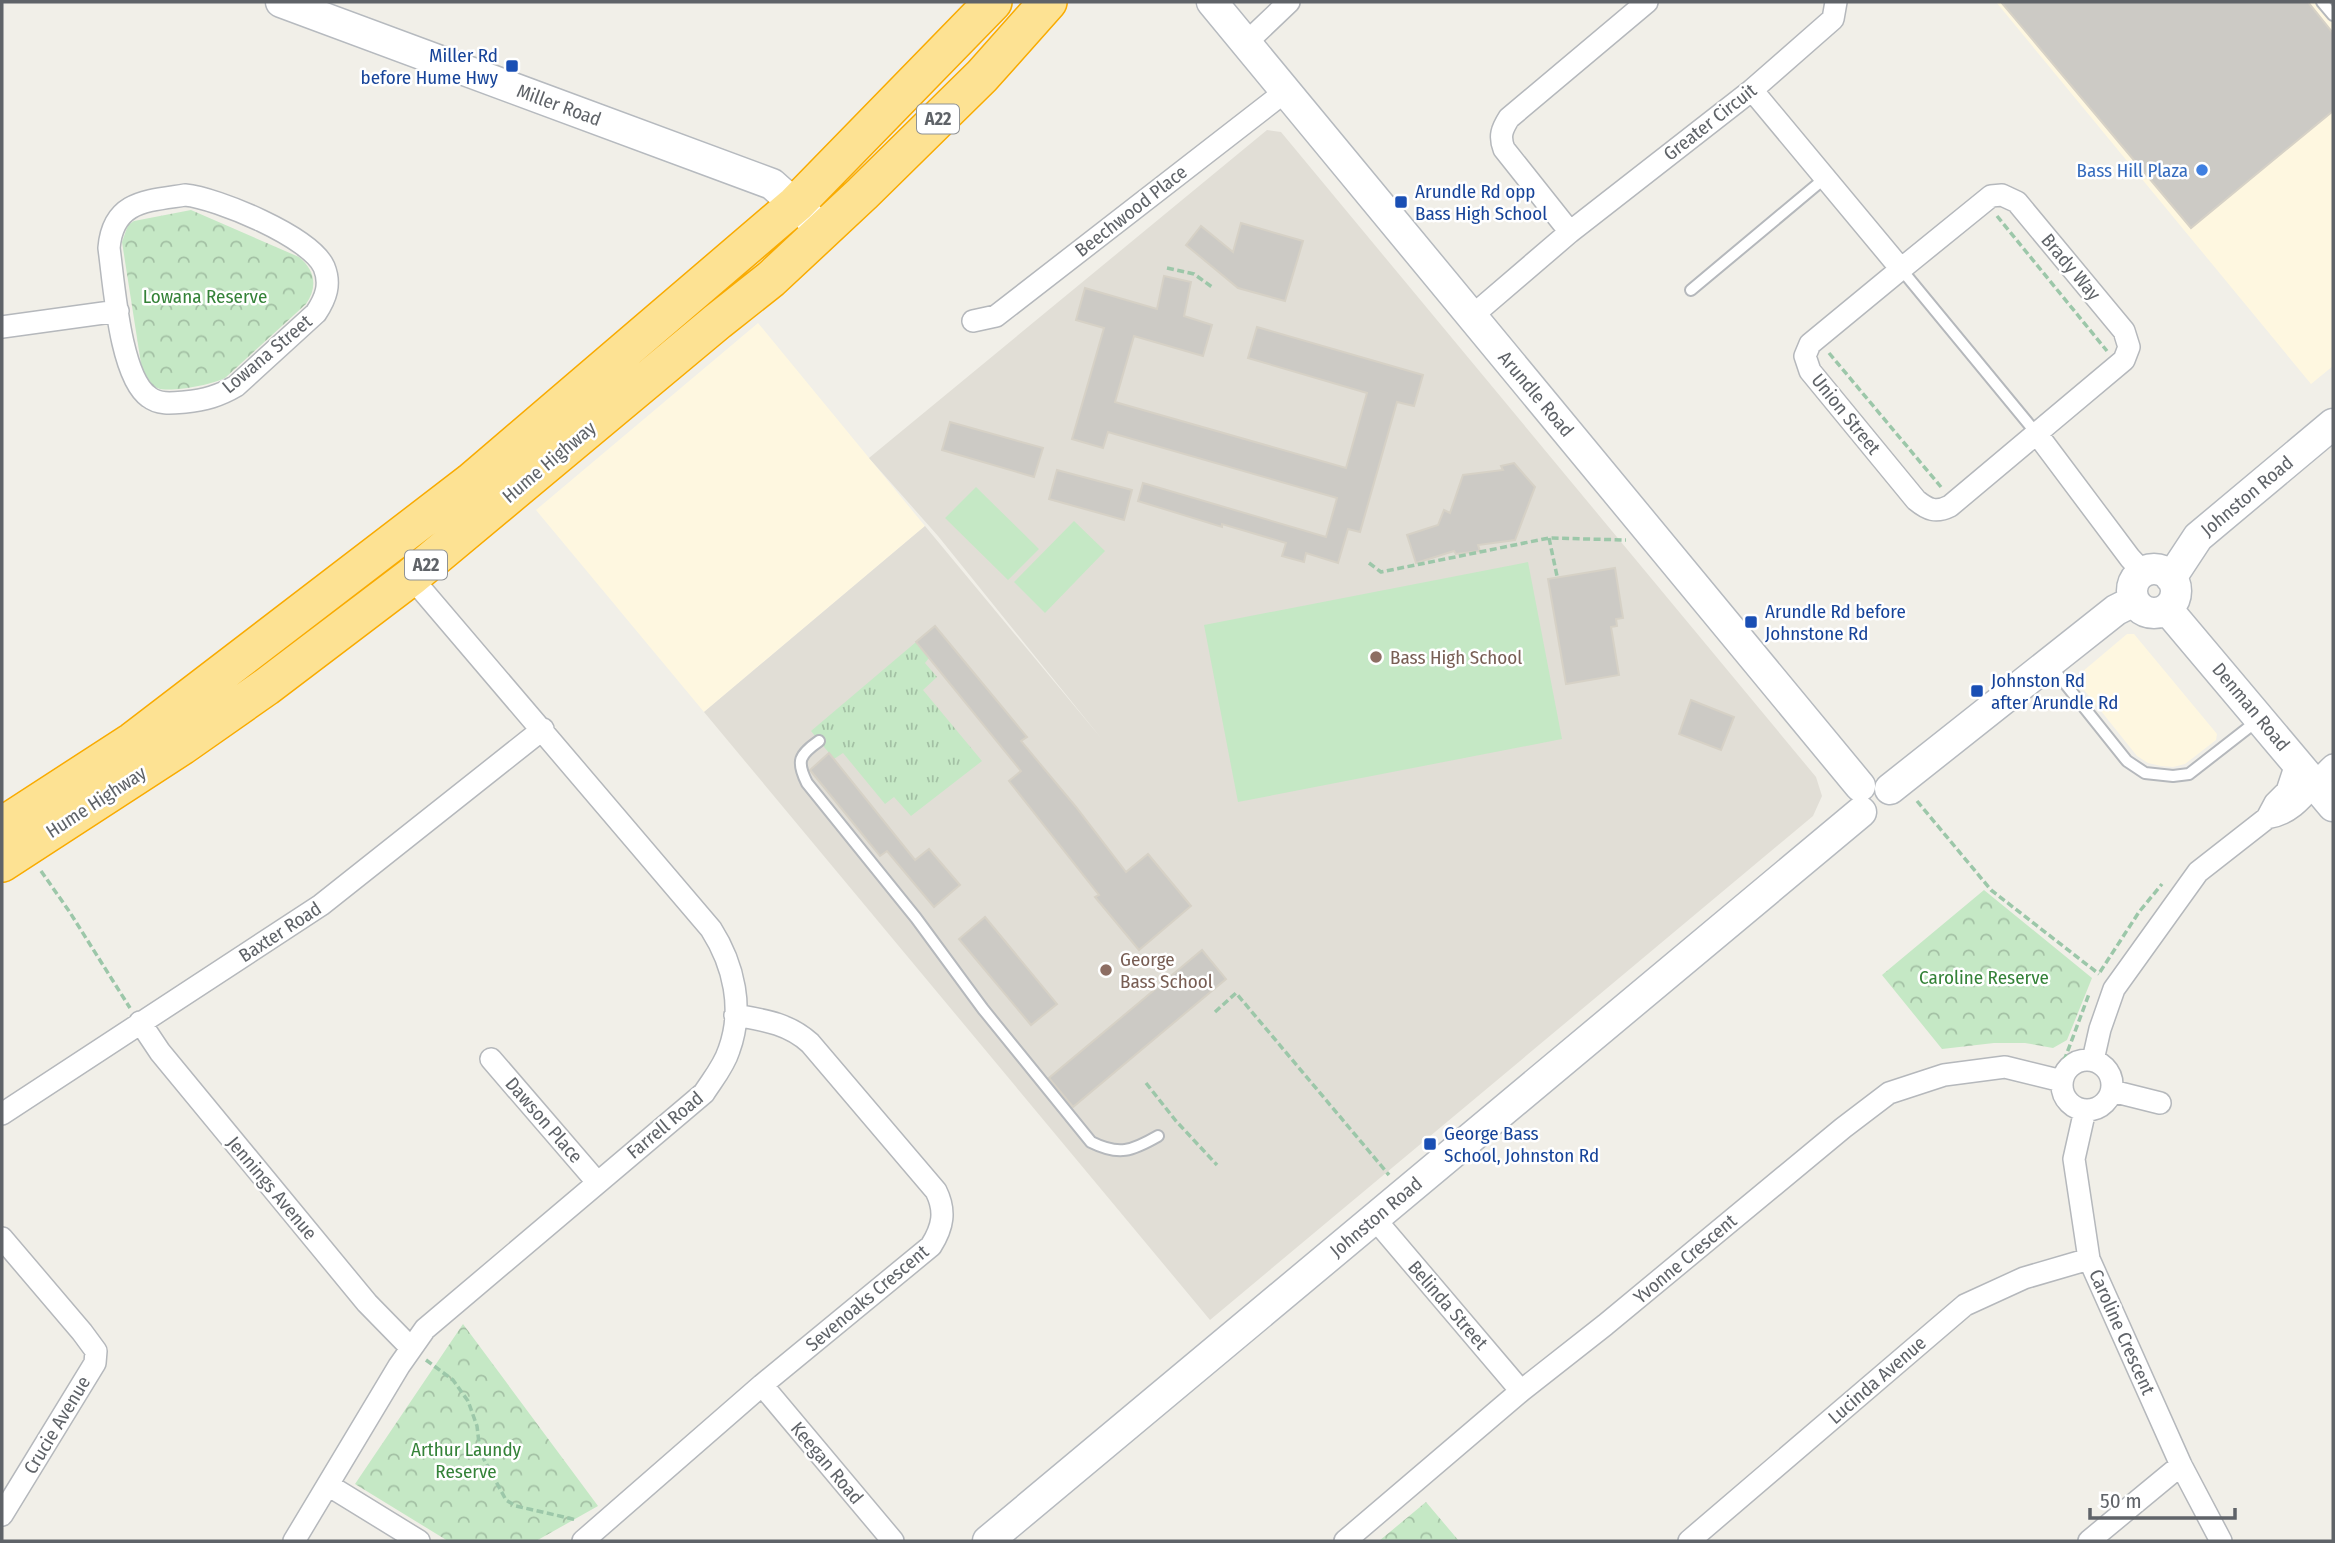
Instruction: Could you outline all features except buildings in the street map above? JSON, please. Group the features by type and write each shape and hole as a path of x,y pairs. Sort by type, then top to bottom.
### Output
{"highway":[{"name":"Hume Highway","path":"2,826 133,741 471,482 796,204 993,2"},
{"name":"Hume Highway","path":"2,863 182,746 266,687 411,577 771,279 982,76 1048,2"}],"street":[{"name":"Miller Road","path":"281,2 772,184 823,231"},
{"name":"Arundle Road","path":"1212,2 1657,541 1860,799"},
{"path":"1246,43 1289,2"},
{"path":"1570,232 1504,149 1500,139 1502,128 1509,118 1647,2"},
{"name":"Greater Circuit","path":"1472,316 1570,232 1752,90 1833,19 1836,2"},
{"path":"1752,90 1901,269"},
{"name":"Beechwood Place","path":"972,321 996,316 1286,91"},
{"name":"Lowana Street","path":"185,195 198,197 282,230 313,253 323,265 328,281 326,298 316,313 236,386 205,400 163,403 151,400 139,389 128,365 118,311 109,248 110,236 122,214 133,205 146,201 185,195"},
{"name":"Brady Way","path":"1984,201 1991,196 2002,195 2017,202 2115,320 2124,331 2129,347 2124,360 2119,364"},
{"path":"1817,338 1984,201"},
{"path":"2,327 118,311"},
{"name":"Union Street","path":"1817,338 1810,344 1805,356 1810,371 1926,508 1939,511 1954,503"},
{"path":"1954,503 2119,364"},
{"name":"Johnston Road","path":"2157,575 2198,537 2333,424"},
{"path":"2037,434 2130,558 2157,575 2175,592 2167,609 2154,613 2145,611 2134,601 2132,587 2138,575 2157,575"},
{"name":"Farrell Road","path":"294,1541 411,1348 440,1314 704,1093 729,1051 735,1015 736,999 730,964 711,929 411,577"},
{"path":"1860,799 1871,780 1878,780 1889,789 2116,610 2134,601"},
{"name":"Denman Road","path":"2167,609 2259,719 2297,761 2327,786"},
{"name":"Baxter Road","path":"2,1114 321,905 543,729"},
{"path":"2093,1060 2099,1029 2114,989 2198,872 2267,818 2275,803 2287,791 2297,761"},
{"path":"2267,818 2282,816 2327,786"},
{"name":"Johnston Road","path":"988,1541 1374,1219 1860,799"},
{"name":"Sevenoaks Crescent","path":"583,1541 761,1385 931,1246 940,1229 942,1208 936,1191 810,1043 782,1025 735,1015"},
{"name":"Jennings Avenue","path":"139,1022 160,1052 367,1303 411,1348"},
{"name":"Dawson Place","path":"492,1059 597,1182"},
{"path":"2093,1060 2101,1063 2110,1074 2112,1091 2100,1107 2085,1110 2076,1108 2066,1098 2062,1081 2065,1072 2075,1062 2093,1060"},
{"name":"Yvonne Crescent","path":"1345,1541 1521,1391 1889,1093 1944,1075 2005,1067 2062,1081"},
{"path":"2112,1091 2160,1103"},
{"name":"Caroline Crescent","path":"2085,1110 2074,1159 2089,1259 2181,1465 2221,1541"},
{"name":"Belinda Street","path":"1374,1219 1521,1391"},
{"name":"Crucie Avenue","path":"2,1238 96,1351 95,1363 2,1515"},
{"name":"Lucinda Avenue","path":"1689,1541 1965,1305 2024,1278 2089,1259"},
{"name":"Keegan Road","path":"761,1385 893,1541"},
{"path":"2089,1541 2181,1465"},
{"path":"328,1485 419,1541"}],"lane":[{"path":"2322,2 2333,15"},
{"path":"1691,290 1825,178"},
{"path":"1901,269 2037,434"},
{"path":"2049,663 2127,761 2145,773 2173,776 2189,774 2259,719"},
{"path":"819,741 806,750 800,761 807,783 916,918 1017,1052 1091,1142 1106,1150 1120,1152 1158,1136"}],"path":[{"path":"1984,201 2119,364"},
{"path":"1167,268 1194,274 1212,287"},
{"path":"1817,338 1954,503"},
{"path":"1549,538 1557,576"},
{"path":"1369,563 1381,572 1549,538 1657,541"},
{"path":"1917,801 1991,890 2099,974"},
{"path":"38,867 139,1022"},
{"path":"1215,1012 1236,993 1404,1193"},
{"path":"1146,1083 1176,1121 1217,1165"},
{"path":"411,1348 453,1380 468,1401 477,1426 480,1452 506,1500 516,1506 599,1527"}],"shaded area":[{"name":"Bass Hill Plaza","path":"1996,2 2333,2 2333,366 2311,384"},
{"name":"Bass High School","path":"1267,130 1281,132 1816,777 1822,796 1813,816 1210,1320 704,712 925,526 1101,738 938,536 869,458"},
{"path":"758,323 925,526 704,712 536,510"},
{"path":"2127,634 2134,634 2217,734 2216,740 2185,764 2161,766 2148,763 2137,756 2081,686 2082,672"}],"green space":[{"name":"Lowana Reserve","path":"191,210 299,257 309,267 313,279 312,291 306,304 225,378 191,388 157,388 142,370 122,242 128,225 134,221"},
{"path":"976,487 1039,549 1008,580 945,518"},
{"path":"1074,521 1105,551 1045,613 1014,582"},
{"path":"1528,562 1562,739 1238,802 1204,625"},
{"path":"916,642 929,658 925,663 937,677 923,690 982,761 911,816 894,797 885,804 843,753 834,759 811,731"},
{"name":"Caroline Reserve","path":"1984,890 2092,978 2067,1040 2053,1048 2025,1043 1994,1043 1942,1049 1882,975"},
{"name":"Arthur Laundy Reserve","path":"463,1324 598,1506 536,1541 448,1541 355,1484"},
{"path":"1426,1502 1459,1541 1379,1541"}],"place":[{"name":"Miller Rd before Hume Hwy","path":"512,66"},
{"name":"Bass Hill Plaza","path":"2202,170"},
{"name":"Arundle Rd opp Bass High School","path":"1401,202"},
{"name":"Arundle Rd before Johnstone Rd","path":"1751,622"},
{"name":"Bass High School","path":"1376,657"},
{"name":"Johnston Rd after Arundle Rd","path":"1977,691"},
{"name":"George Bass School","path":"1106,970"},
{"name":"George Bass School, Johnston Rd","path":"1430,1144"}]}
